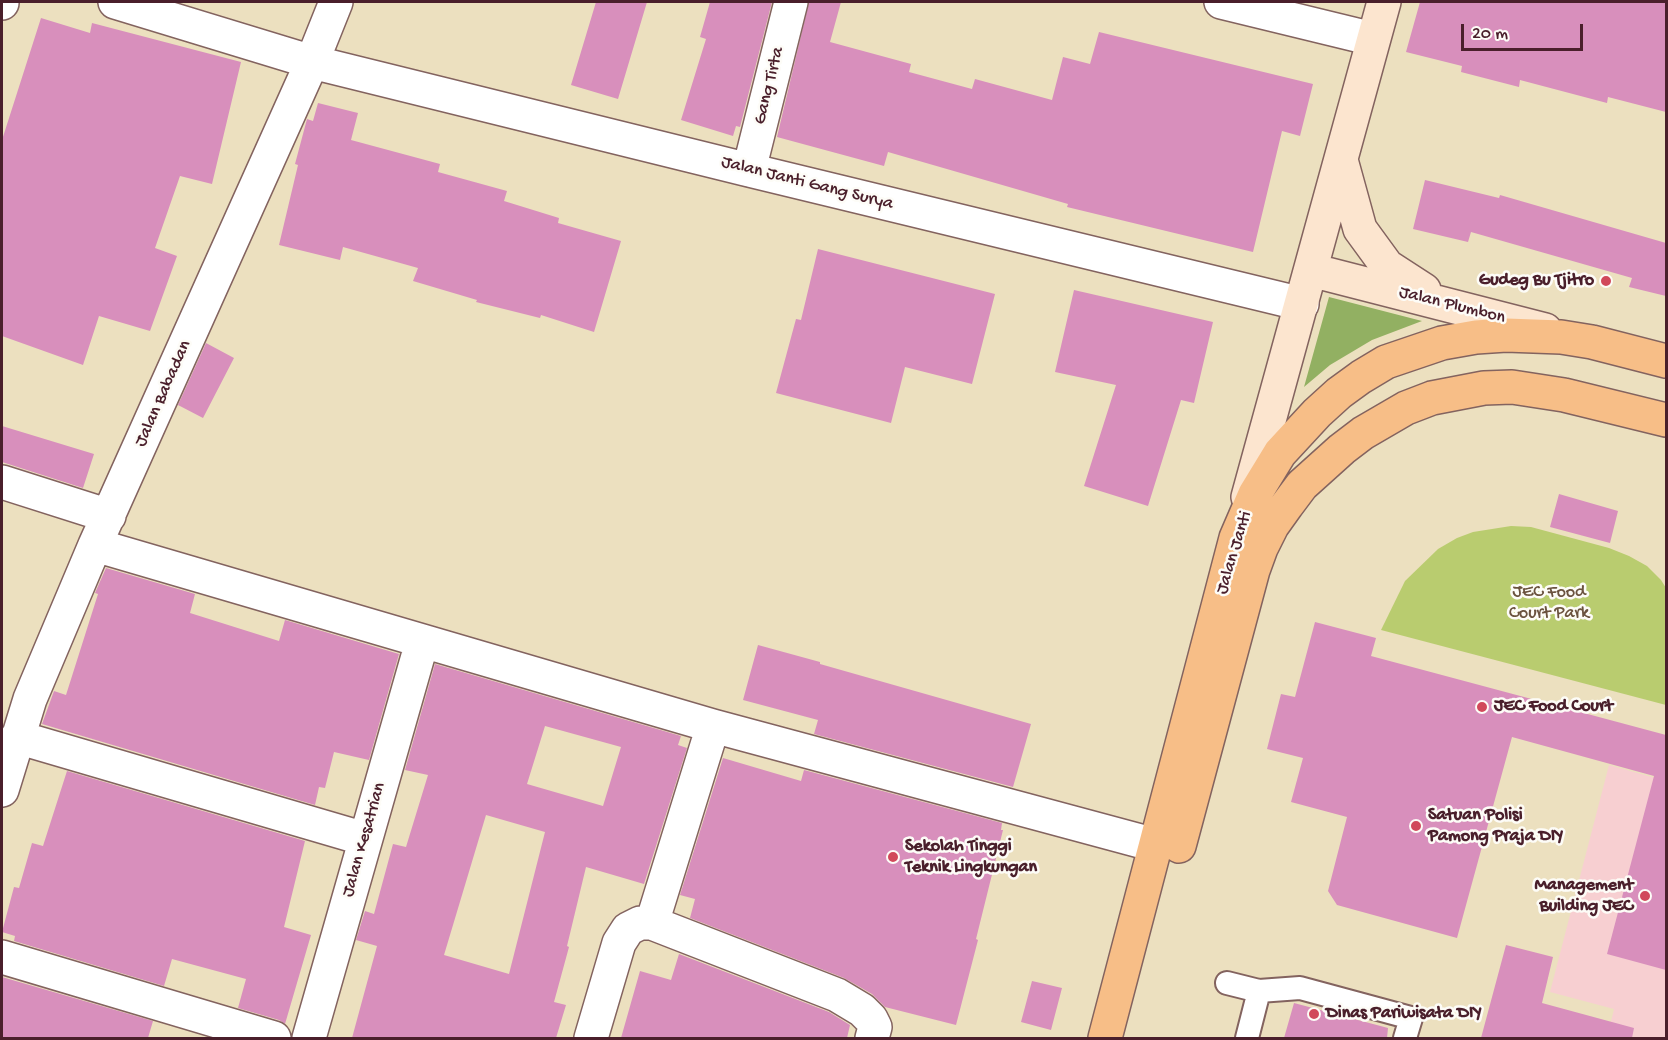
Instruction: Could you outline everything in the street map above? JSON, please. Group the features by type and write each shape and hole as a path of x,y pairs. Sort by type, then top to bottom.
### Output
{"main road":[{"name":"Jalan Janti","path":"1104,1038 1236,538 1255,494 1268,471 1288,444 1339,393 1386,362 1423,349 1476,337 1534,335 1592,342 1666,361"},
{"name":"Jalan Janti","path":"1127,1038 1253,570 1272,526 1302,486 1363,433 1406,408 1458,391 1484,387 1512,387 1666,420"}],"street":[{"name":"Jalan Janti Gang Surya","path":"115,2 312,62 1302,304"},
{"name":"Jalan Babadan","path":"2,790 30,699 95,545 312,62 336,2"},
{"name":"Gang Tirta","path":"749,170 791,2"},
{"path":"1221,2 1373,39"},
{"path":"1236,538 1384,2"},
{"path":"1341,158 1360,229 1387,266 1447,304"},
{"name":"Jalan Plumbon","path":"1311,270 1592,342"},
{"path":"2,482 109,516"},
{"path":"95,545 713,726 1155,845"},
{"name":"Jalan Kesatrian","path":"309,1038 422,642"},
{"path":"652,923 713,726"},
{"path":"17,737 365,839"},
{"path":"591,1038 619,943 628,929 640,922 652,923 837,995 862,1010 871,1019 875,1027 872,1038"},
{"path":"2,957 274,1038"}],"lane":[{"path":"1227,983 1259,991 1300,988 1411,1018 1405,1038"},
{"path":"1247,1038 1259,991"}],"shaded area":[{"path":"1609,765 1666,781 1666,1038 1607,1038 1614,1009 1550,992"}],"green space":[{"path":"1329,297 1422,321 1372,340 1330,365 1304,387"},
{"name":"JEC Food Court Park","path":"1511,526 1531,527 1609,548 1647,566 1661,580 1666,588 1666,705 1381,630 1405,581 1438,549 1473,532"}],"building":[{"path":"596,2 647,2 618,99 571,85"},
{"path":"710,2 772,2 740,127 736,126 733,136 681,120 706,39 700,37"},
{"path":"809,2 841,2 830,42 911,64 909,72 972,89 975,79 1052,100 1063,57 1090,64 1099,32 1313,84 1300,136 1282,131 1253,252 1067,207 1068,204 888,152 884,166 777,137"},
{"path":"1420,2 1666,2 1666,112 1608,97 1607,103 1520,80 1519,87 1461,72 1462,66 1406,52"},
{"path":"41,18 90,33 92,23 241,62 212,184 180,176 155,248 177,256 150,331 99,316 83,365 2,336 2,140"},
{"path":"318,103 358,113 351,140 440,164 438,172 507,191 504,201 559,218 558,223 621,241 594,332 541,315 540,318 476,302 477,300 413,281 418,268 343,247 340,260 279,245 298,165 295,164 307,119 313,121"},
{"path":"1425,180 1499,198 1500,195 1666,243 1666,296 1629,287 1632,278 1471,232 1468,242 1413,229"},
{"path":"818,249 995,294 972,384 905,367 891,423 776,393 796,319 801,320"},
{"path":"1074,290 1213,322 1194,403 1181,400 1148,506 1084,486 1116,385 1055,372"},
{"path":"206,343 234,358 203,418 178,405"},
{"path":"2,426 94,454 83,488 2,462"},
{"path":"1559,494 1618,511 1610,543 1550,527"},
{"path":"106,568 195,594 190,613 279,641 285,620 399,654 369,760 334,752 325,788 319,787 315,805 42,724 54,691 66,695 98,594 95,593"},
{"path":"1315,622 1376,638 1371,656 1666,735 1666,970 1607,954 1654,776 1512,737 1457,938 1337,905 1328,891 1347,817 1291,802 1303,758 1267,749 1281,694 1295,697"},
{"path":"758,645 1031,724 1013,787 814,734 818,720 743,700"},
{"path":"435,664 681,736 678,745 687,748 644,884 586,867 567,946 569,947 554,1002 566,1005 556,1038 352,1038 377,946 356,940 365,911 374,914 393,844 406,847 428,775 405,770","holes":["545,726 621,747 603,806 527,784","486,815 545,832 509,974 444,955"]},
{"path":"723,758 801,781 804,770 1002,823 1001,830 1003,830 976,939 978,940 956,1025 885,1007 872,994 844,978 690,918 695,899 680,895"},
{"path":"67,771 305,841 284,927 311,935 285,1024 279,1020 238,1008 246,979 172,959 164,986 14,941 15,936 2,932 14,887 19,888 32,843 43,846"},
{"path":"1506,945 1553,957 1542,1003 1634,1028 1632,1038 1481,1038"},
{"path":"679,954 829,1012 850,1025 847,1038 621,1038 640,971 671,980"},
{"path":"2,977 153,1021 148,1038 2,1038"},
{"path":"1032,981 1062,988 1051,1030 1021,1022"},
{"name":"Dinas Pariwisata DIY","path":"1294,1003 1388,1028 1387,1038 1284,1038"}],"place":[{"name":"Gudeg Bu Tjitro","path":"1606,281"},
{"name":"JEC Food Court","path":"1482,707"},
{"name":"Satuan Polisi Pamong Praja DIY","path":"1416,826"},
{"name":"Sekolah Tinggi Teknik Lingkungan","path":"893,857"},
{"name":"Management Building JEC","path":"1645,896"},
{"name":"Dinas Pariwisata DIY","path":"1314,1014"}]}
